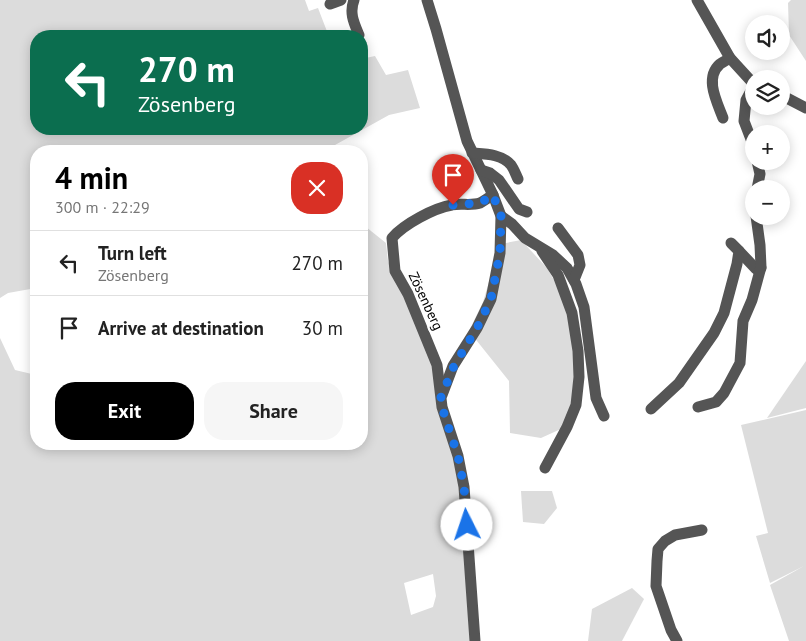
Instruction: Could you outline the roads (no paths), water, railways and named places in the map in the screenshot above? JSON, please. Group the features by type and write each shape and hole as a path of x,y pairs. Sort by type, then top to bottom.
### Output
{"street":[{"path":"354,0 352,6 353,20 358,30"},
{"path":"427,0 467,141 501,216 500,253 491,299 477,328 454,366 441,397"},
{"path":"697,0 730,58 745,74"},
{"path":"723,118 712,79 713,72 730,58"},
{"path":"790,100 806,108"},
{"path":"745,110 746,125"},
{"path":"472,153 490,154 504,158 510,164 518,179"},
{"path":"481,170 490,173 499,180 519,209 527,212"},
{"name":"Zösenberg","path":"475,641 464,487 458,456 442,407 438,365 408,294 396,271 392,238 413,221 437,210 453,205 480,203 493,195"},
{"path":"501,216 512,224 525,238 553,255 568,268 584,307 596,398 604,416"},
{"path":"698,407 716,402 724,393 740,363 743,321 752,300 761,268 757,225"},
{"path":"558,228 578,255 580,264 574,280"},
{"path":"540,247 558,275 572,313 580,377 576,405 567,427 545,468"},
{"path":"651,409 679,382 714,334 724,313 737,264 735,247 756,269 759,270 761,268"},
{"path":"438,365 454,366"},
{"path":"676,641 656,586 658,550 665,541 675,534 702,530"}]}
